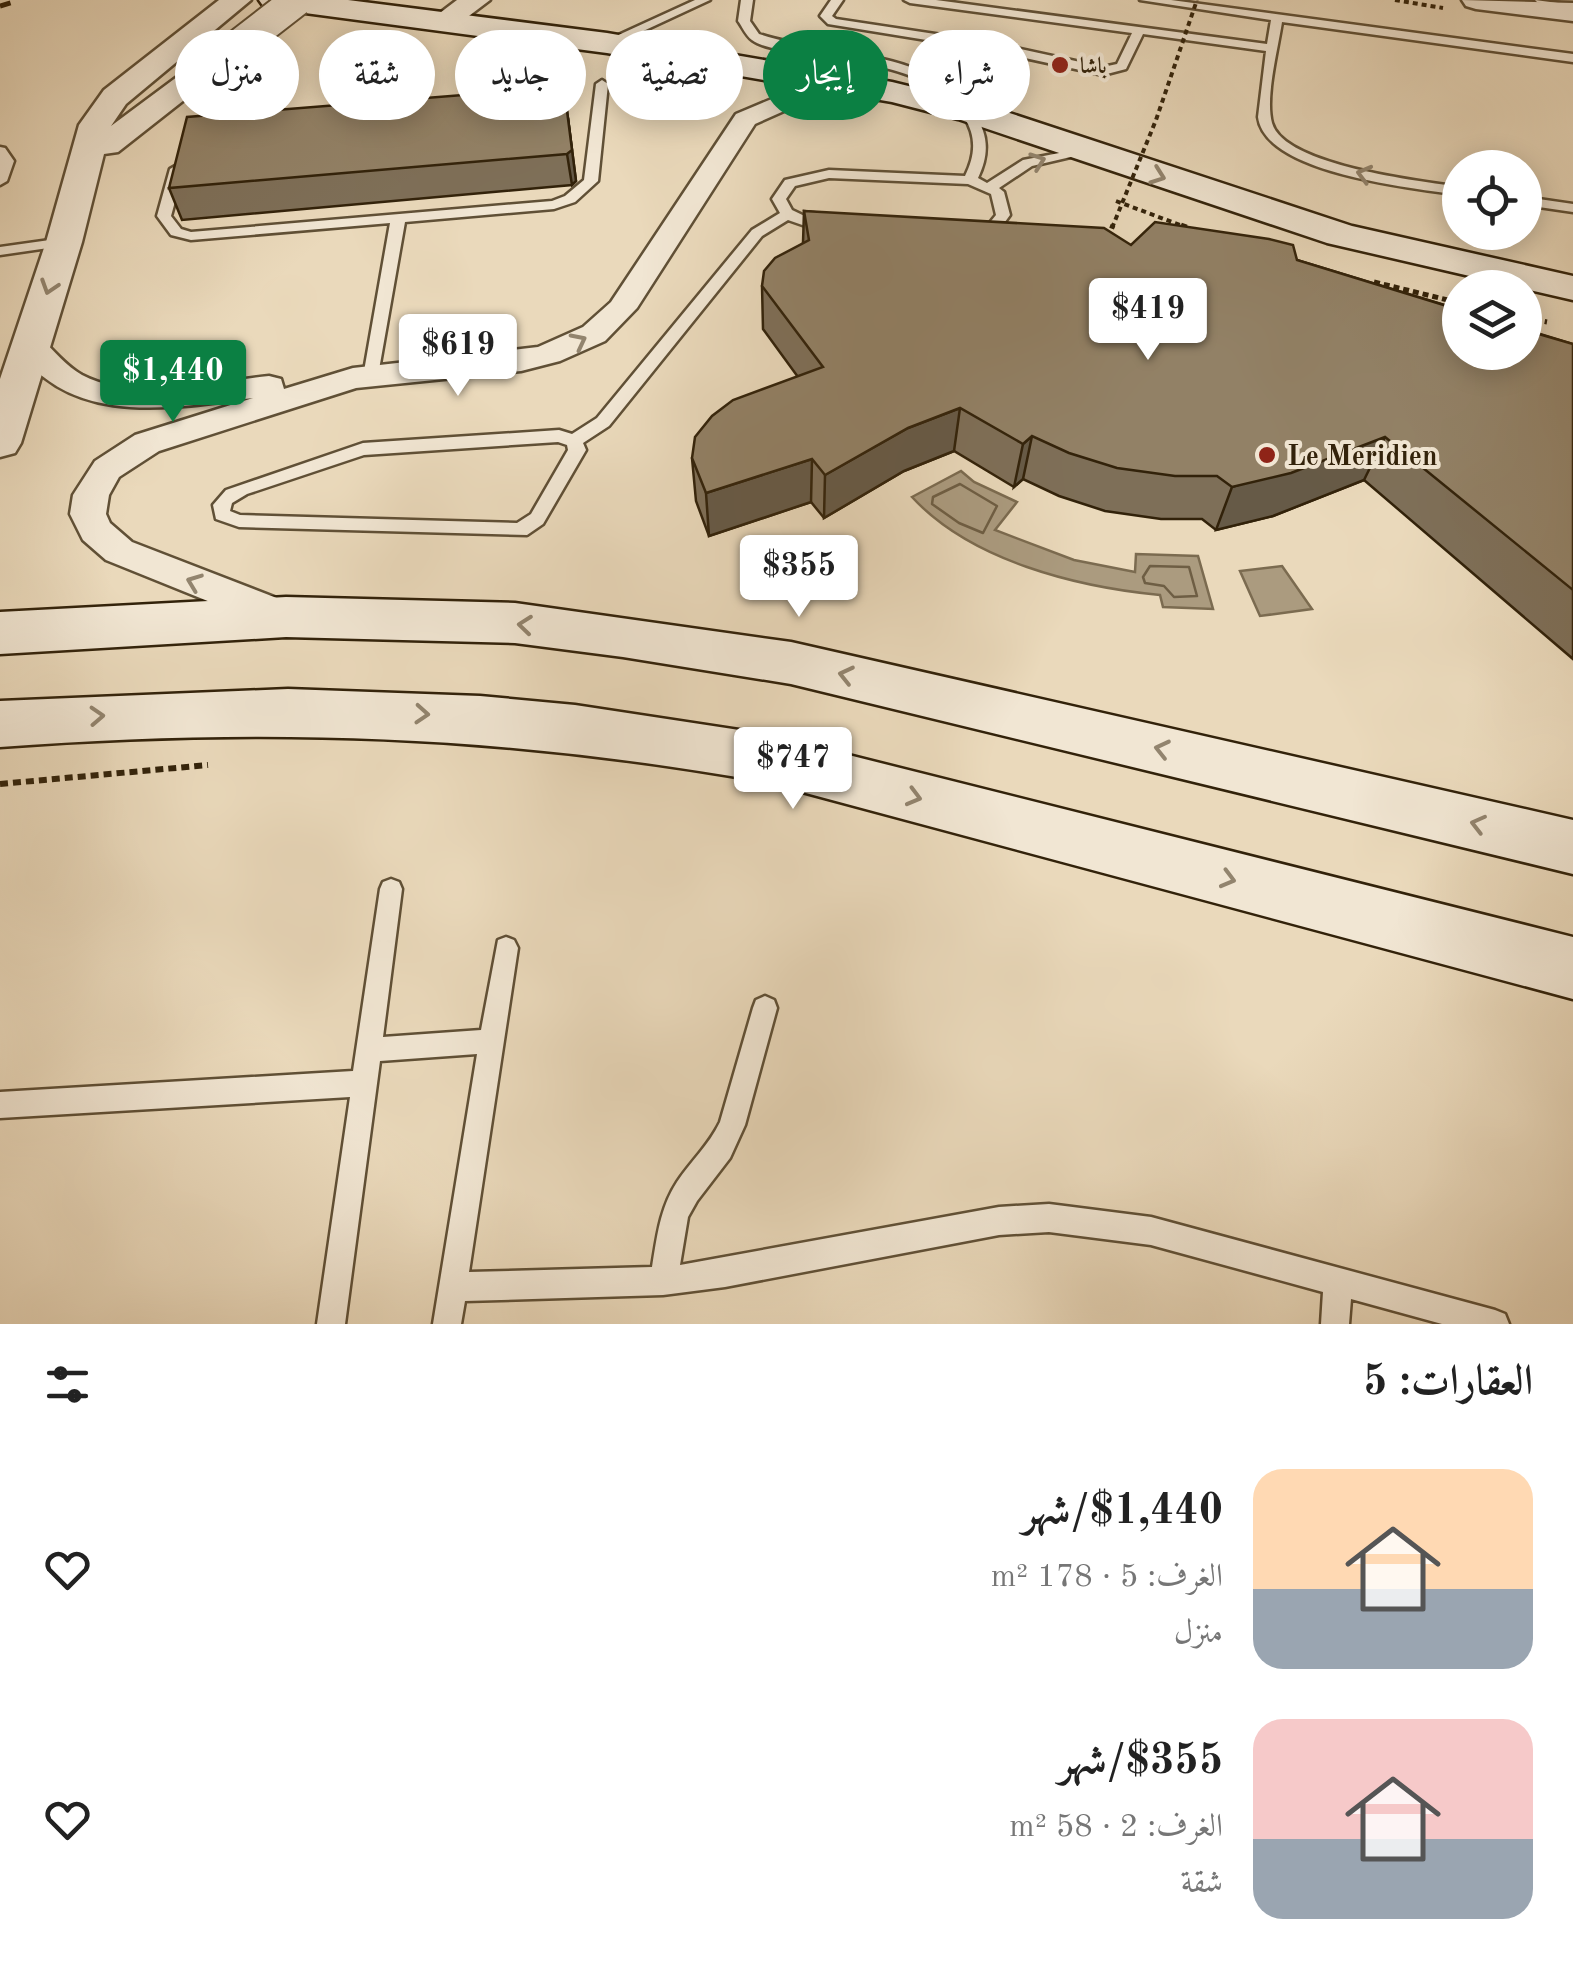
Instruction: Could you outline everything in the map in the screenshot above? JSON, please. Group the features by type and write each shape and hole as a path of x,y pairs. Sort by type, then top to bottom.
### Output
{"main road":[{"path":"275,0 349,4 443,22 606,43"},
{"path":"743,66 908,96"},
{"path":"997,120 1341,235 1573,288"},
{"path":"0,633 286,617 515,623 791,663 1573,847"},
{"path":"0,724 89,716 263,710 504,720 654,736 766,758 1573,968"}],"street":[{"path":"0,443 64,242 94,125 103,110 237,0"},
{"path":"86,160 297,0"},
{"path":"443,22 476,0"},
{"path":"1476,0 1573,10"},
{"path":"30,346 61,376 78,386 125,396 521,361 574,345 611,322 745,120 779,104 892,92"},
{"path":"286,617 119,551 96,530 88,514 91,496 107,469 147,443 362,377"}],"lane":[{"path":"636,30 704,0"},
{"path":"748,0 744,21 756,37 908,73"},
{"path":"836,0 826,16 832,22 908,34"},
{"path":"910,0 1273,48"},
{"path":"997,30 1014,0"},
{"path":"1146,0 1573,58"},
{"path":"1541,0 1573,10"},
{"path":"1277,18 1265,121 1268,132 1280,143 1310,157 1373,176 1442,188"},
{"path":"1030,54 1110,70 1122,66 1139,30"},
{"path":"184,146 164,216 176,232 208,237 536,208 554,205 583,190 594,172 602,84"},
{"path":"970,180 982,148 973,120"},
{"path":"0,151 7,161 0,180"},
{"path":"990,187 1028,163 1090,151"},
{"path":"814,175 970,180 990,187 1000,197 1000,233 824,226 788,214 779,198 790,184 814,175"},
{"path":"1542,203 1573,208"},
{"path":"574,441 604,422 757,233 788,214"},
{"path":"362,377 398,220"},
{"path":"0,251 64,242"},
{"path":"559,436 574,441 577,450 538,519 521,530 239,520 222,515 220,508 223,500 240,490 363,449 559,436"},
{"path":"331,1324 391,889"},
{"path":"448,1324 506,948"},
{"path":"663,1281 675,1214 686,1191 721,1149 732,1125 765,1008"},
{"path":"369,1050 491,1040"},
{"path":"0,1105 364,1084"},
{"path":"451,1287 663,1281 999,1221 1049,1218 1151,1231 1495,1324"},
{"path":"1335,1324 1338,1282"}],"path":[{"path":"1101,254 1156,120 1196,0"},
{"path":"0,784 216,764"}],"water":[{"path":"961,471 974,482 1017,502 995,530 1074,560 1135,572 1136,554 1198,556 1213,609 1163,607 1160,595 1061,577 1027,567 964,538 912,497"},
{"path":"1282,566 1312,609 1260,616 1240,571"}],"building":[{"path":"455,96 455,120 568,120 572,150 567,154 169,188 186,120 299,120 299,108 319,106 319,120 435,120 435,97"},
{"name":"Le Meridien","path":"804,211 1104,228 1131,245 1155,222 1293,245 1297,260 1442,304 1442,370 1542,370 1542,335 1573,344 1573,590 1385,437 1291,473 1232,487 1217,476 1175,476 1117,468 1032,436 1023,444 960,408 908,428 825,475 812,459 706,493 692,458 695,437 712,416 733,400 823,367 762,286 764,271 775,258 809,240"}],"railway":[{"path":"0,6 20,0"}],"place":[{"name":"باشا","path":"1060,65"},
{"name":"Le Meridien","path":"1267,455"}]}
